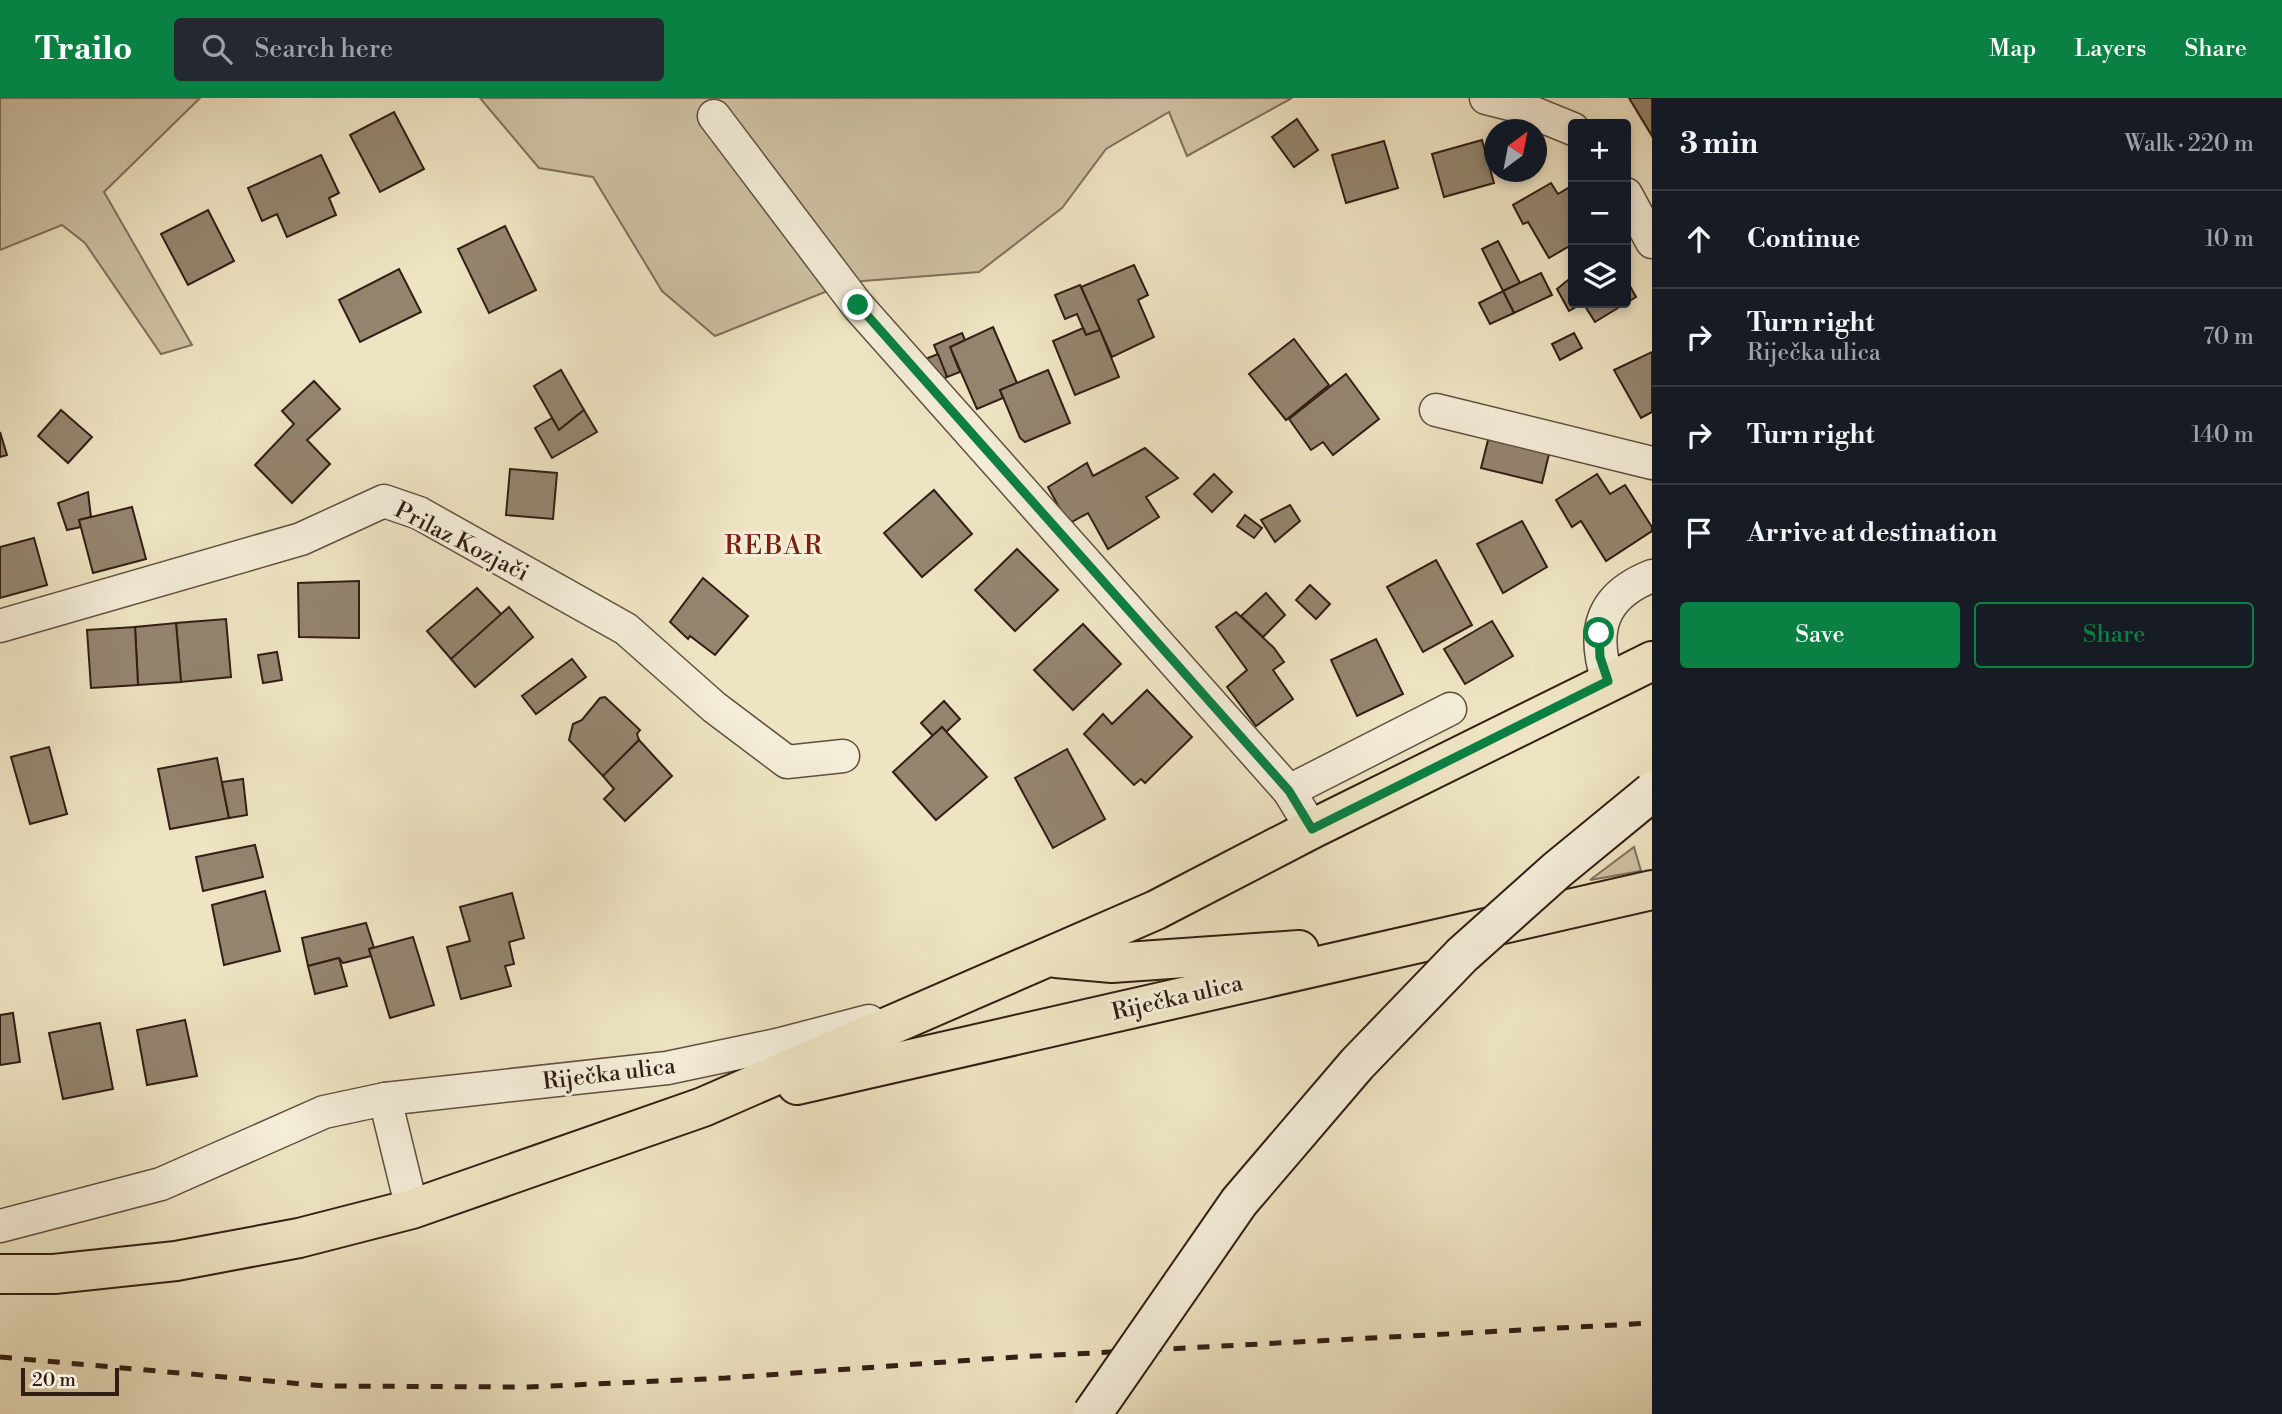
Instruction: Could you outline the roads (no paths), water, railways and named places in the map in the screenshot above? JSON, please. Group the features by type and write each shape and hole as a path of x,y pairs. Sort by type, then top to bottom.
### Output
{"main road":[{"name":"Riječka ulica","path":"0,1274 54,1274 176,1261 299,1238 412,1209 703,1107 1052,958 1156,910 1312,829 1652,661"},
{"name":"Riječka ulica","path":"703,1107 1652,890"},
{"path":"1052,958 1112,963 1413,943"}],"street":[{"path":"1486,98 1514,104 1568,126"},
{"path":"714,117 858,305 1289,791 1312,829"},
{"path":"1631,203 1652,242"},
{"path":"1436,410 1652,463"},
{"name":"Prilaz Kozjači","path":"0,626 301,539 384,501 419,513 626,629 714,707 787,762 843,756"},
{"path":"1608,681 1600,657 1599,633 1606,614 1611,604 1630,585 1652,576"},
{"path":"1289,791 1450,709"},
{"path":"1092,1414 1239,1202 1357,1064 1462,955 1557,870 1652,792"},
{"name":"Riječka ulica","path":"0,1226 161,1184 324,1112 386,1099 667,1068 777,1045 952,999"},
{"path":"386,1099 412,1209"}],"railway":[{"path":"0,1357 325,1386 528,1387 726,1378 999,1358 1652,1323"}],"district":[{"name":"REBAR","path":"774,545"}]}
